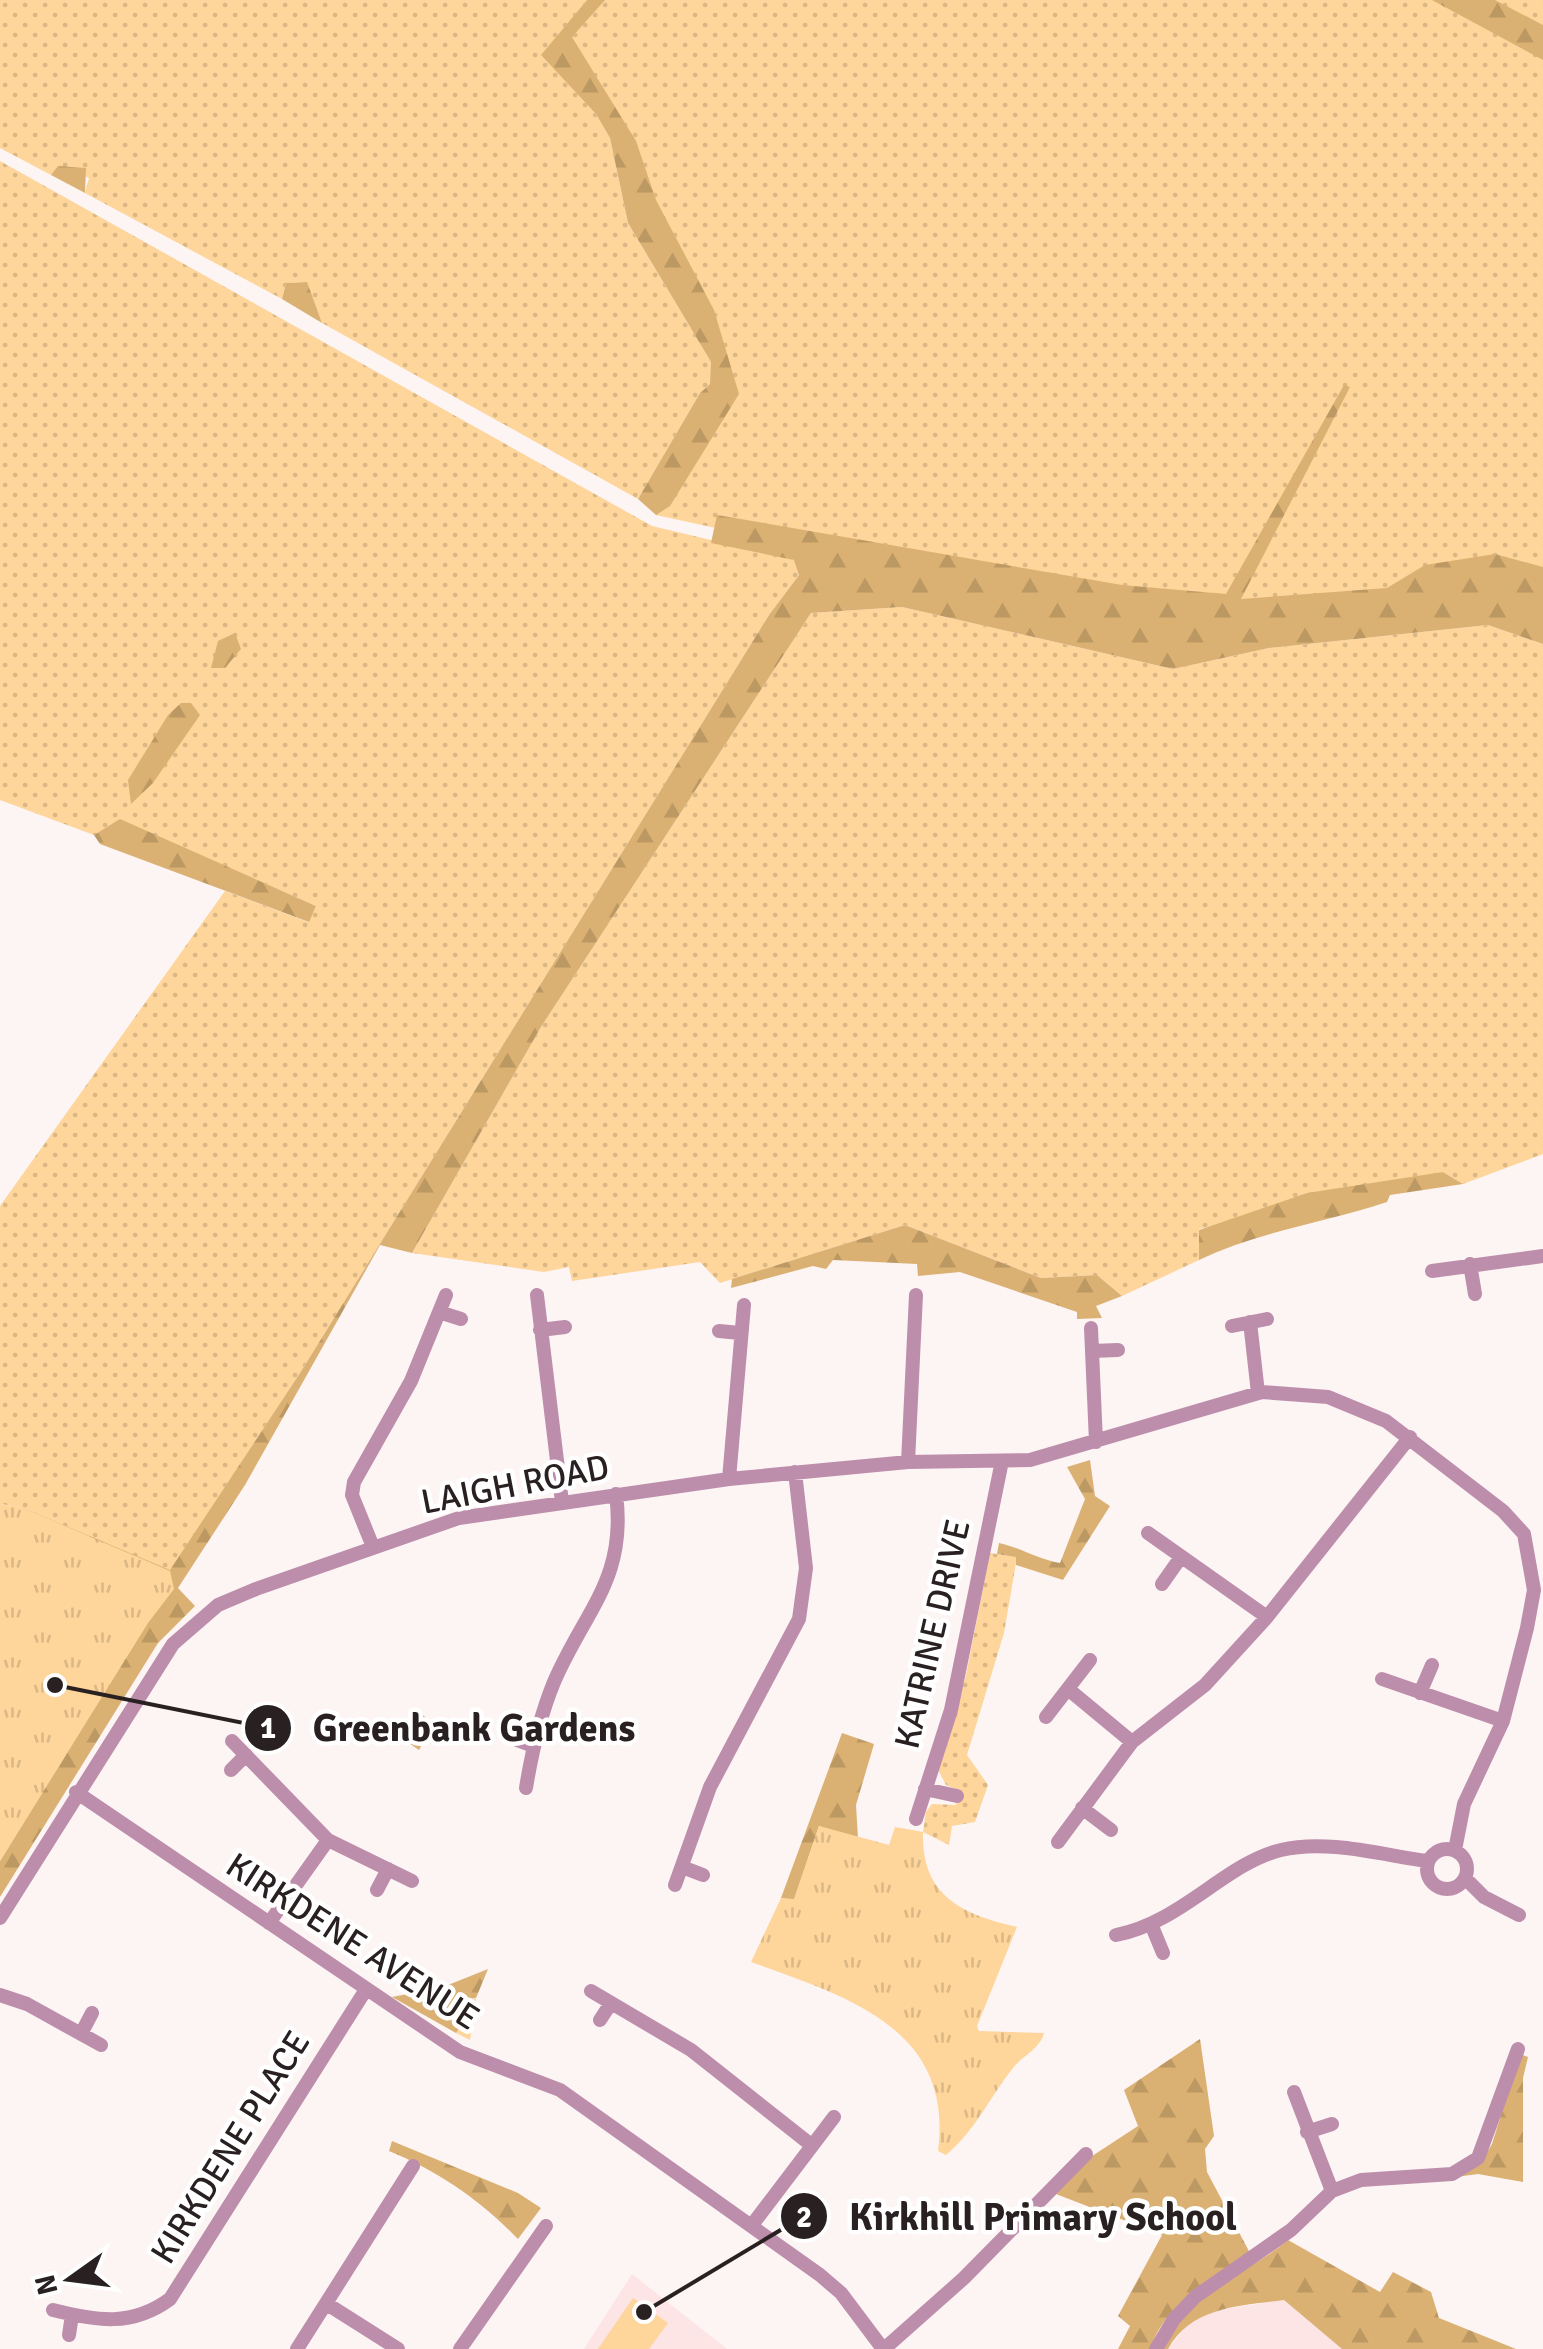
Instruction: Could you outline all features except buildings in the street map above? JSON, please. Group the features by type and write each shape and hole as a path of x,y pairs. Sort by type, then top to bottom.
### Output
{"street":[{"path":"1432,1270 1543,1256"},
{"path":"1470,1264 1475,1294"},
{"path":"373,1547 352,1495 354,1482 411,1382 446,1295"},
{"path":"537,1295 562,1502"},
{"path":"908,1462 916,1295"},
{"path":"729,1479 744,1305"},
{"path":"439,1312 461,1319"},
{"path":"896,1316 914,1316"},
{"path":"1232,1326 1267,1320"},
{"path":"1250,1322 1258,1393"},
{"path":"540,1330 565,1326"},
{"path":"1091,1328 1096,1442"},
{"path":"719,1330 740,1333"},
{"path":"1092,1351 1118,1350"},
{"name":"LAIGH ROAD","path":"0,1918 76,1792 173,1644 193,1622 256,1588 459,1518 729,1479 908,1462 1002,1461 1060,1454 1258,1393 1294,1392 1360,1407 1410,1437 1502,1511 1524,1534 1537,1559 1534,1590 1503,1721 1464,1804 1455,1850"},
{"path":"1058,1842 1132,1742 1205,1685 1266,1616 1410,1437"},
{"name":"KATRINE DRIVE","path":"916,1819 950,1710 1002,1461"},
{"path":"675,1885 725,1754 772,1677 799,1619 806,1568 795,1472"},
{"path":"526,1788 533,1746 553,1684 598,1604 616,1558 620,1540 616,1494"},
{"path":"1148,1534 1266,1616"},
{"path":"1162,1584 1181,1556"},
{"path":"1046,1717 1090,1660"},
{"path":"1420,1693 1432,1665"},
{"path":"1382,1679 1503,1721"},
{"path":"1068,1689 1132,1742"},
{"path":"517,1740 533,1746"},
{"path":"232,1741 328,1840 412,1881"},
{"path":"231,1770 246,1755"},
{"path":"924,1789 957,1796"},
{"name":"KIRKDENE AVENUE","path":"76,1792 460,2052 560,2090 752,2225 841,2293 883,2349"},
{"path":"1082,1808 1111,1830"},
{"path":"269,1924 328,1840"},
{"path":"1116,1935 1151,1924 1282,1850 1320,1847 1428,1862"},
{"path":"1455,1850 1467,1865 1465,1878 1456,1888 1435,1886 1427,1875 1428,1862 1436,1852 1455,1850"},
{"path":"682,1866 703,1875"},
{"path":"377,1890 388,1870"},
{"path":"1465,1878 1484,1898 1519,1915"},
{"path":"1151,1924 1163,1953"},
{"name":"KIRKDENE PLACE","path":"52,2310 129,2320 150,2314 170,2299 365,1991"},
{"path":"591,1991 691,2050 810,2144"},
{"path":"0,1996 28,2004 101,2044"},
{"path":"600,2020 611,2003"},
{"path":"82,2034 92,2013"},
{"path":"1156,2349 1174,2318 1195,2297 1292,2230 1332,2191 1361,2180 1452,2174 1478,2158 1518,2048"},
{"path":"1294,2092 1332,2191"},
{"path":"752,2225 834,2117"},
{"path":"1307,2132 1332,2124"},
{"path":"883,2349 964,2278 1086,2154"},
{"path":"1057,2155 1070,2166"},
{"path":"297,2349 413,2166"},
{"path":"460,2349 546,2226"},
{"path":"327,2304 398,2349"},
{"path":"69,2334 72,2315"}],"shaded area":[{"path":"632,2274 727,2349 584,2349"},
{"path":"1284,2300 1342,2349 1168,2349 1187,2325 1211,2311"}],"green space":[{"path":"0,0 587,0 542,55 596,114 610,138 628,223 711,362 711,383 700,393 638,499 322,323 306,282 286,283 282,299 85,193 89,178 59,166 51,175 0,148"},
{"path":"587,0 605,0 572,37 636,141 656,200 714,310 739,394 670,506 656,515 638,499 700,393 710,384 711,362 628,223 610,138 596,114 541,55"},
{"path":"597,0 1543,0 1543,584 1338,597 1244,609 840,555 656,515 697,427 720,360 622,138 557,49"},
{"path":"1432,0 1495,0 1543,25 1543,60"},
{"path":"0,161 652,526 795,560 799,575 769,615 300,1373 170,1571 21,1507 0,1504 0,1206 225,891 308,922 316,906 120,820 94,835 0,800"},
{"path":"58,166 86,168 85,193 51,175"},
{"path":"307,282 322,323 282,299 286,283"},
{"path":"1344,385 1350,387 1241,599 1387,588 1425,565 1495,554 1543,567 1543,644 1488,625 1269,648 1173,669 902,607 811,613 541,1027 412,1253 380,1245 245,1485 178,1588 195,1606 158,1643 0,1897 0,1861 147,1623 21,1507 170,1570 300,1373 769,615 799,575 794,560 711,543 717,515 1122,585 1226,594"},
{"path":"902,607 1173,669 1269,648 1488,625 1543,644 1543,1154 1463,1184 1443,1172 1199,1229 1199,1260 1122,1296 1097,1275 1041,1278 905,1225 720,1283 700,1262 572,1281 569,1267 544,1272 412,1253 541,1027 811,613"},
{"path":"235,633 241,649 225,668 211,668 218,641"},
{"path":"181,703 191,703 200,715 153,783 131,804 128,780 168,715"},
{"path":"120,819 316,906 309,922 100,844 94,835"},
{"path":"1443,1172 1463,1184 1390,1195 1387,1202 1268,1234 1199,1260 1199,1230 1307,1193"},
{"path":"905,1225 1041,1278 1097,1275 1122,1296 1096,1306 1102,1318 1077,1319 1077,1312 960,1272 918,1276 917,1264 833,1260 826,1269 813,1266 731,1288 732,1279"},
{"path":"1090,1460 1095,1496 1110,1506 1063,1580 1016,1565 1016,1557 997,1554 999,1543 1060,1563 1085,1499 1067,1467"},
{"path":"0,1504 21,1507 170,1571 174,1589 148,1623 0,1861"},
{"path":"990,1553 1017,1557 1004,1633 967,1755 988,1785 975,1822 952,1826 949,1845 923,1832 926,1812 932,1804 956,1805 960,1791 946,1785 938,1770 966,1675"},
{"path":"420,1712 433,1725 419,1750 400,1737"},
{"path":"842,1733 874,1744 856,1805 858,1838 819,1826 794,1900 781,1898"},
{"path":"819,1826 889,1845 895,1827 923,1832 929,1872 948,1898 978,1916 1017,1927 977,2026 979,2031 1044,2033 1039,2044 1013,2068 966,2135 946,2155 938,2151 938,2109 929,2074 911,2046 886,2023 856,2004 751,1962 781,1898 794,1899"},
{"path":"488,1969 476,1998 462,2000 463,2023 456,2033 392,1997 443,1987"},
{"path":"462,1999 476,1999 470,2040 456,2033 463,2023"},
{"path":"1200,2039 1214,2136 1205,2149 1207,2172 1251,2255 1178,2305 1150,2349 1118,2349 1130,2326 1118,2316 1162,2235 1056,2194 1086,2160 1138,2126 1124,2090"},
{"path":"1520,2054 1528,2057 1523,2078 1523,2182 1478,2174 1456,2177 1482,2161 1492,2144"},
{"path":"392,2141 518,2193 541,2208 518,2239 458,2188 389,2151"},
{"path":"1288,2240 1380,2292 1393,2272 1431,2292 1439,2318 1516,2349 1342,2349 1284,2300 1204,2316 1178,2335 1168,2349 1162,2349 1182,2318 1201,2299"},
{"path":"633,2298 668,2323 649,2349 598,2349"}],"place":[{"name":"Greenbank Gardens","path":"55,1685"},
{"name":"Kirkhill Primary School","path":"644,2312"}]}
